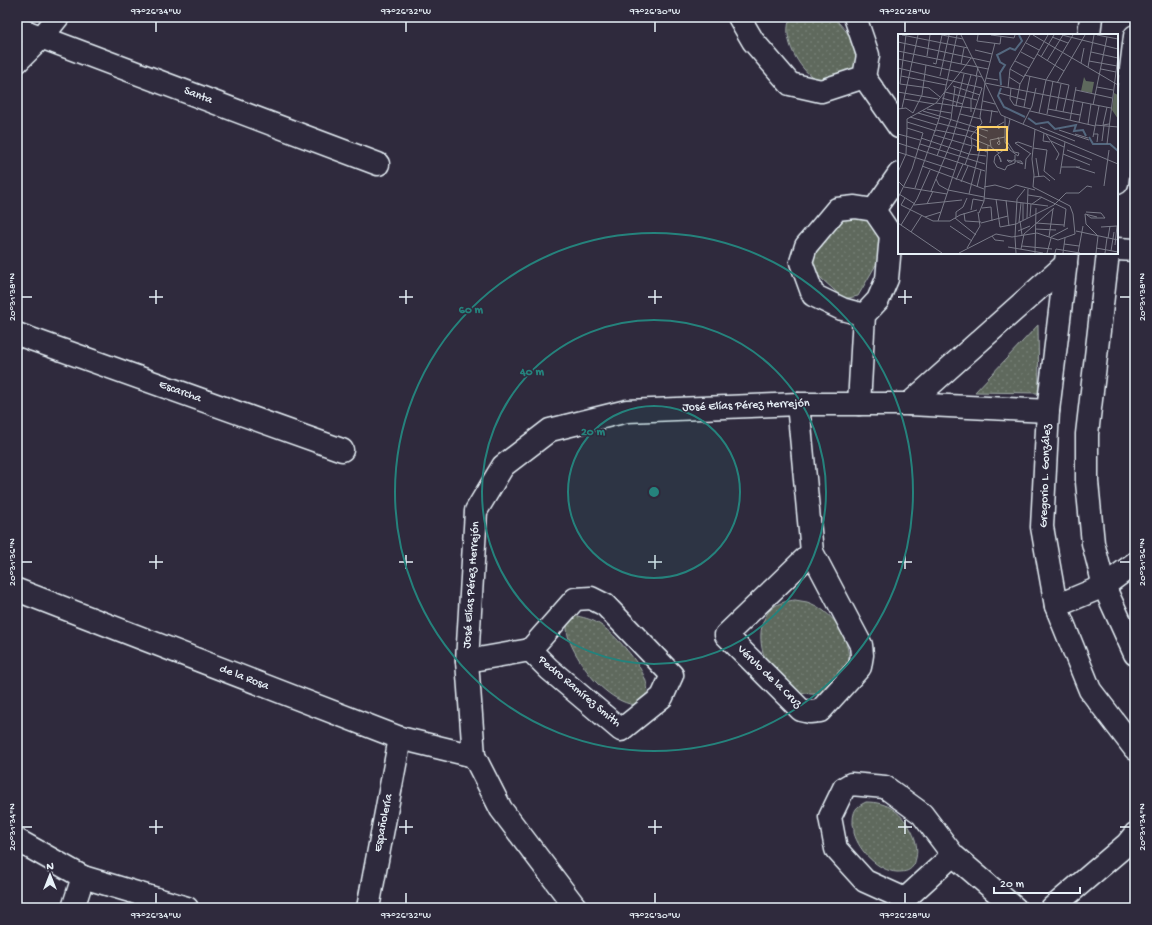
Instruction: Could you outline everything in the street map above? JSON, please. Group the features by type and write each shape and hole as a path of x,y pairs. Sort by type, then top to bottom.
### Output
{"street":[{"path":"17,62 42,37 58,17"},
{"path":"739,17 753,41 790,84 821,91 864,77"},
{"path":"855,17 868,55 864,77 898,126"},
{"path":"1089,34 1091,17"},
{"name":"Santa","path":"17,28 378,164"},
{"path":"1118,175 1135,36"},
{"path":"874,210 898,175"},
{"path":"859,404 864,315 878,300 887,279 891,234 874,210 855,207 837,209 806,246 801,262 813,295 842,309 864,315"},
{"path":"1118,249 1135,250"},
{"path":"1108,254 1087,434 1086,482 1093,543 1104,586 1135,654"},
{"path":"910,404 1067,259"},
{"name":"Gregorio L. González","path":"1067,259 1048,410 1042,527 1056,606 1090,690 1135,749"},
{"name":"Escarcha","path":"17,334 342,450"},
{"name":"José Elías Pérez Herrejón","path":"576,908 501,809 474,756 467,661 476,511 503,466 550,430 627,410 798,404 910,404 1048,410"},
{"name":"Vérulo de la Cruz","path":"798,404 812,552 861,645 862,655 860,667 820,711 810,712 801,710 726,635 812,552"},
{"path":"1056,606 1104,586 1135,563"},
{"name":"de la Rosa","path":"17,590 400,738 474,756"},
{"name":"Pedro Ramírez Smith","path":"467,661 530,650 575,599 591,598 605,605 672,675 662,697 621,730 549,669 530,650"},
{"name":"Españolería","path":"368,908 400,738"},
{"path":"954,855 904,899 864,881 845,860 836,849 830,817 844,788 851,784 885,787 922,814 954,855 1015,908"},
{"path":"17,840 83,877 187,908"},
{"path":"1052,908 1132,843"},
{"path":"73,908 83,877"}],"green space":[{"path":"791,17 834,18 853,42 858,57 858,71 827,86 811,76 805,71 795,57 792,49 788,32 788,24"},
{"path":"847,212 864,213 879,233 881,256 858,296 844,299 812,270 813,241"},
{"path":"1038,325 1039,393 975,392"},
{"path":"795,600 815,605 828,615 839,628 846,643 849,659 847,670 843,677 832,688 823,694 810,694 795,690 770,667 763,652 761,644 762,626 769,611 782,603"},
{"path":"577,616 587,618 602,626 618,640 636,662 647,685 647,695 643,704 626,703 608,693 592,678 575,652 567,632 567,624 571,618"},
{"path":"866,802 873,802 888,806 899,814 912,831 917,851 915,863 908,871 897,872 883,868 870,859 860,847 854,833 853,816 857,808"}]}
